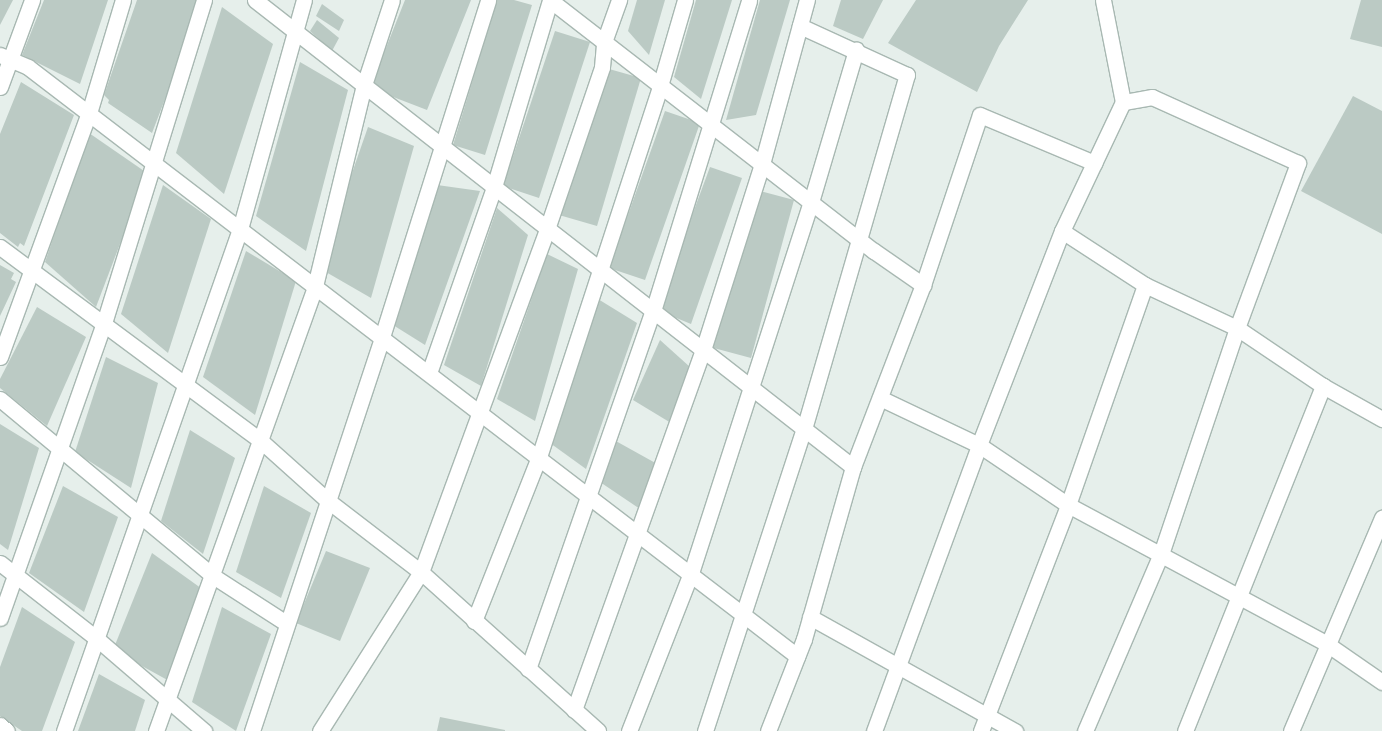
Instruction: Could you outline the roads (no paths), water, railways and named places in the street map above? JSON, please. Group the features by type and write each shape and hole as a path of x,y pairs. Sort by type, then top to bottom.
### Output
{"street":[{"path":"0,87 5,57 32,0"},
{"path":"0,357 30,269 89,113 122,0"},
{"path":"0,618 104,323 204,0"},
{"path":"255,0 853,467"},
{"path":"64,731 240,229 294,30 304,0"},
{"path":"156,731 262,441 315,286 364,86 392,0"},
{"path":"252,731 382,337 488,0"},
{"path":"429,373 494,187 550,0 858,238 923,285"},
{"path":"320,731 421,572 547,229 602,67 604,42 619,0"},
{"path":"474,621 539,457 660,86 685,0"},
{"path":"528,669 590,496 653,311 712,125 749,0"},
{"path":"574,710 702,350 762,164 807,0"},
{"path":"874,731 900,666 979,445 1062,231 1123,102 1103,0"},
{"path":"705,731 804,429 858,238 907,75 800,26"},
{"path":"629,731 691,573 811,202 856,50"},
{"path":"5,57 28,67 89,113 743,612 797,656"},
{"path":"1085,731 1160,554 1237,328 1298,163 1152,97 1123,102"},
{"path":"768,731 810,617 853,467 923,285 980,115 1094,162"},
{"path":"1062,231 1145,284 1237,328 1322,386 1382,419"},
{"path":"0,247 262,441 327,500 421,572 598,731"},
{"path":"981,731 1068,505 1145,284"},
{"path":"1185,731 1322,386"},
{"path":"880,398 979,445 1068,505 1327,644 1382,682"},
{"path":"0,399 61,446 213,576 286,624"},
{"path":"1291,731 1382,518"},
{"path":"0,563 96,638 204,731"},
{"path":"810,617 1015,731"},
{"path":"0,724 7,731"}]}
